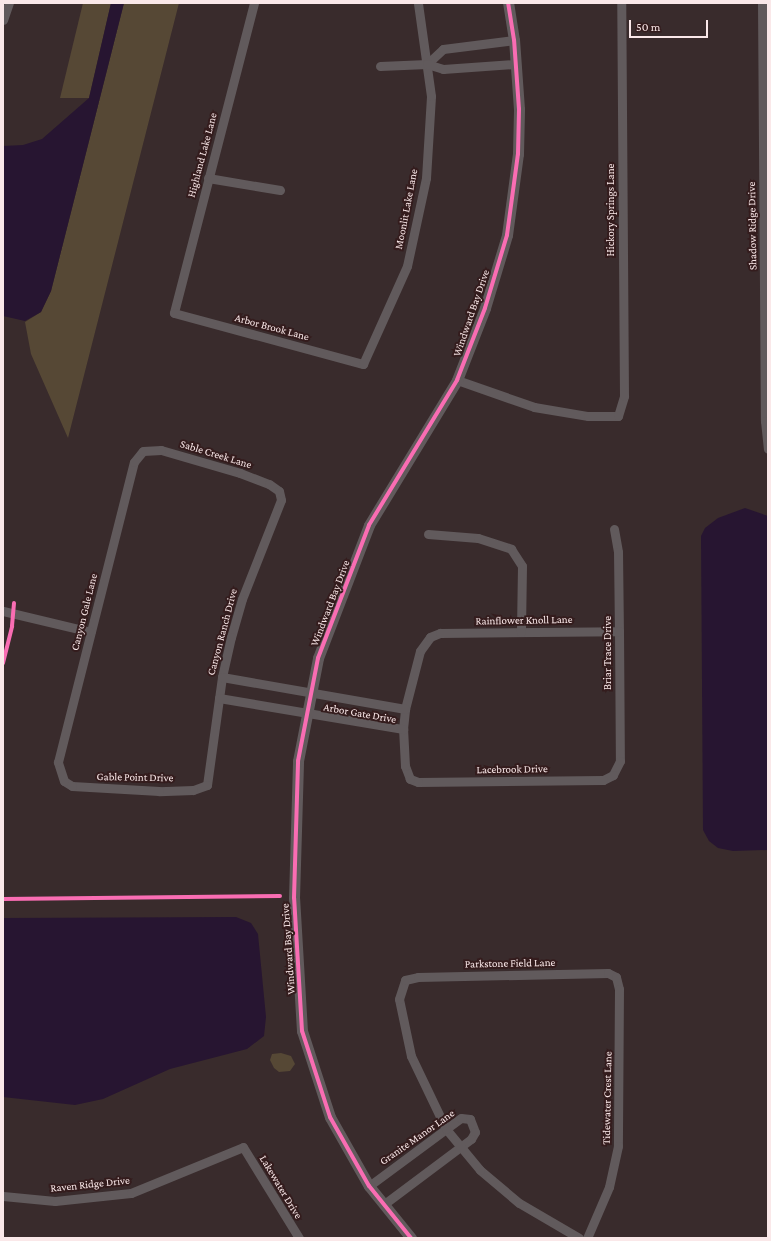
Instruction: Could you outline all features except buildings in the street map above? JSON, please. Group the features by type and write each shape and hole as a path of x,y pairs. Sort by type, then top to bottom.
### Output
{"street":[{"path":"3,20 9,3"},
{"name":"Highland Lake Lane","path":"174,313 254,3"},
{"name":"Moonlit Lake Lane","path":"363,364 407,266 426,178 431,96 428,64 418,3"},
{"name":"Windward Bay Drive","path":"410,1238 369,1186 330,1117 302,1031 294,898 298,761 318,658 369,525 457,380 485,308 507,235 518,154 514,40 508,3"},
{"name":"Hickory Springs Lane","path":"457,380 534,407 588,416 618,416 624,396 621,3"},
{"name":"Shadow Ridge Drive","path":"762,3 765,22 765,421 768,449"},
{"path":"428,64 443,49 514,40"},
{"path":"380,66 428,64 443,69 515,64"},
{"path":"208,178 280,190"},
{"name":"Arbor Brook Lane","path":"174,313 363,364"},
{"name":"Sable Creek Lane","path":"143,451 161,450 204,462 240,473 279,491"},
{"name":"Canyon Gale Lane","path":"64,781 58,762 134,462 143,451"},
{"name":"Canyon Ranch Drive","path":"207,785 222,677 242,599 281,500 279,491"},
{"name":"Briar Trace Drive","path":"613,775 620,761 618,552 614,529"},
{"path":"428,534 478,538 502,544 518,555 522,566 521,632"},
{"path":"3,611 91,632"},
{"name":"Rainflower Knoll Lane","path":"405,709 420,651 430,637 440,633 619,631"},
{"name":"Arbor Gate Drive","path":"222,677 405,709"},
{"name":"Arbor Gate Drive","path":"219,698 402,729"},
{"path":"402,729 405,709"},
{"name":"Lacebrook Drive","path":"402,729 405,766 410,779 418,782 603,780 613,775"},
{"name":"Gable Point Drive","path":"64,781 72,786 107,789 193,790 207,785"},
{"name":"Parkstone Field Lane","path":"446,1129 411,1056 398,998 405,980 418,976 600,974 616,977"},
{"name":"Tidewater Crest Lane","path":"587,1238 609,1187 618,1146 619,989 616,977"},
{"name":"Granite Manor Lane","path":"369,1186 461,1118 470,1119 475,1132 471,1139 384,1204"},
{"path":"446,1129 480,1170 519,1203 579,1238"},
{"name":"Raven Ridge Drive","path":"3,1196 56,1202 131,1193 243,1147"},
{"name":"Lakewater Drive","path":"243,1147 299,1238"}],"shaded area":[{"path":"83,3 111,3 89,98 60,98"},
{"path":"111,3 124,3 51,291 41,312 25,321 3,316 3,146 23,145 42,139 89,98"},
{"path":"124,3 179,3 68,438 31,354 25,322 41,312 51,291"},
{"path":"745,508 768,516 768,850 733,851 718,848 709,841 703,830 701,536 705,528 718,518"},
{"path":"236,917 251,923 258,934 266,1017 264,1036 247,1049 170,1069 103,1099 75,1105 3,1097 3,918"},
{"path":"281,1053 291,1056 295,1064 290,1071 279,1072 274,1068 270,1060 272,1054"}],"cycle path":[{"path":"411,1238 369,1186 330,1117 302,1031 294,898 298,761 318,658 369,525 457,380 485,308 507,235 518,154 519,109 514,40 508,3"},
{"path":"3,663 12,626 14,603"},
{"path":"3,899 280,896"}]}
